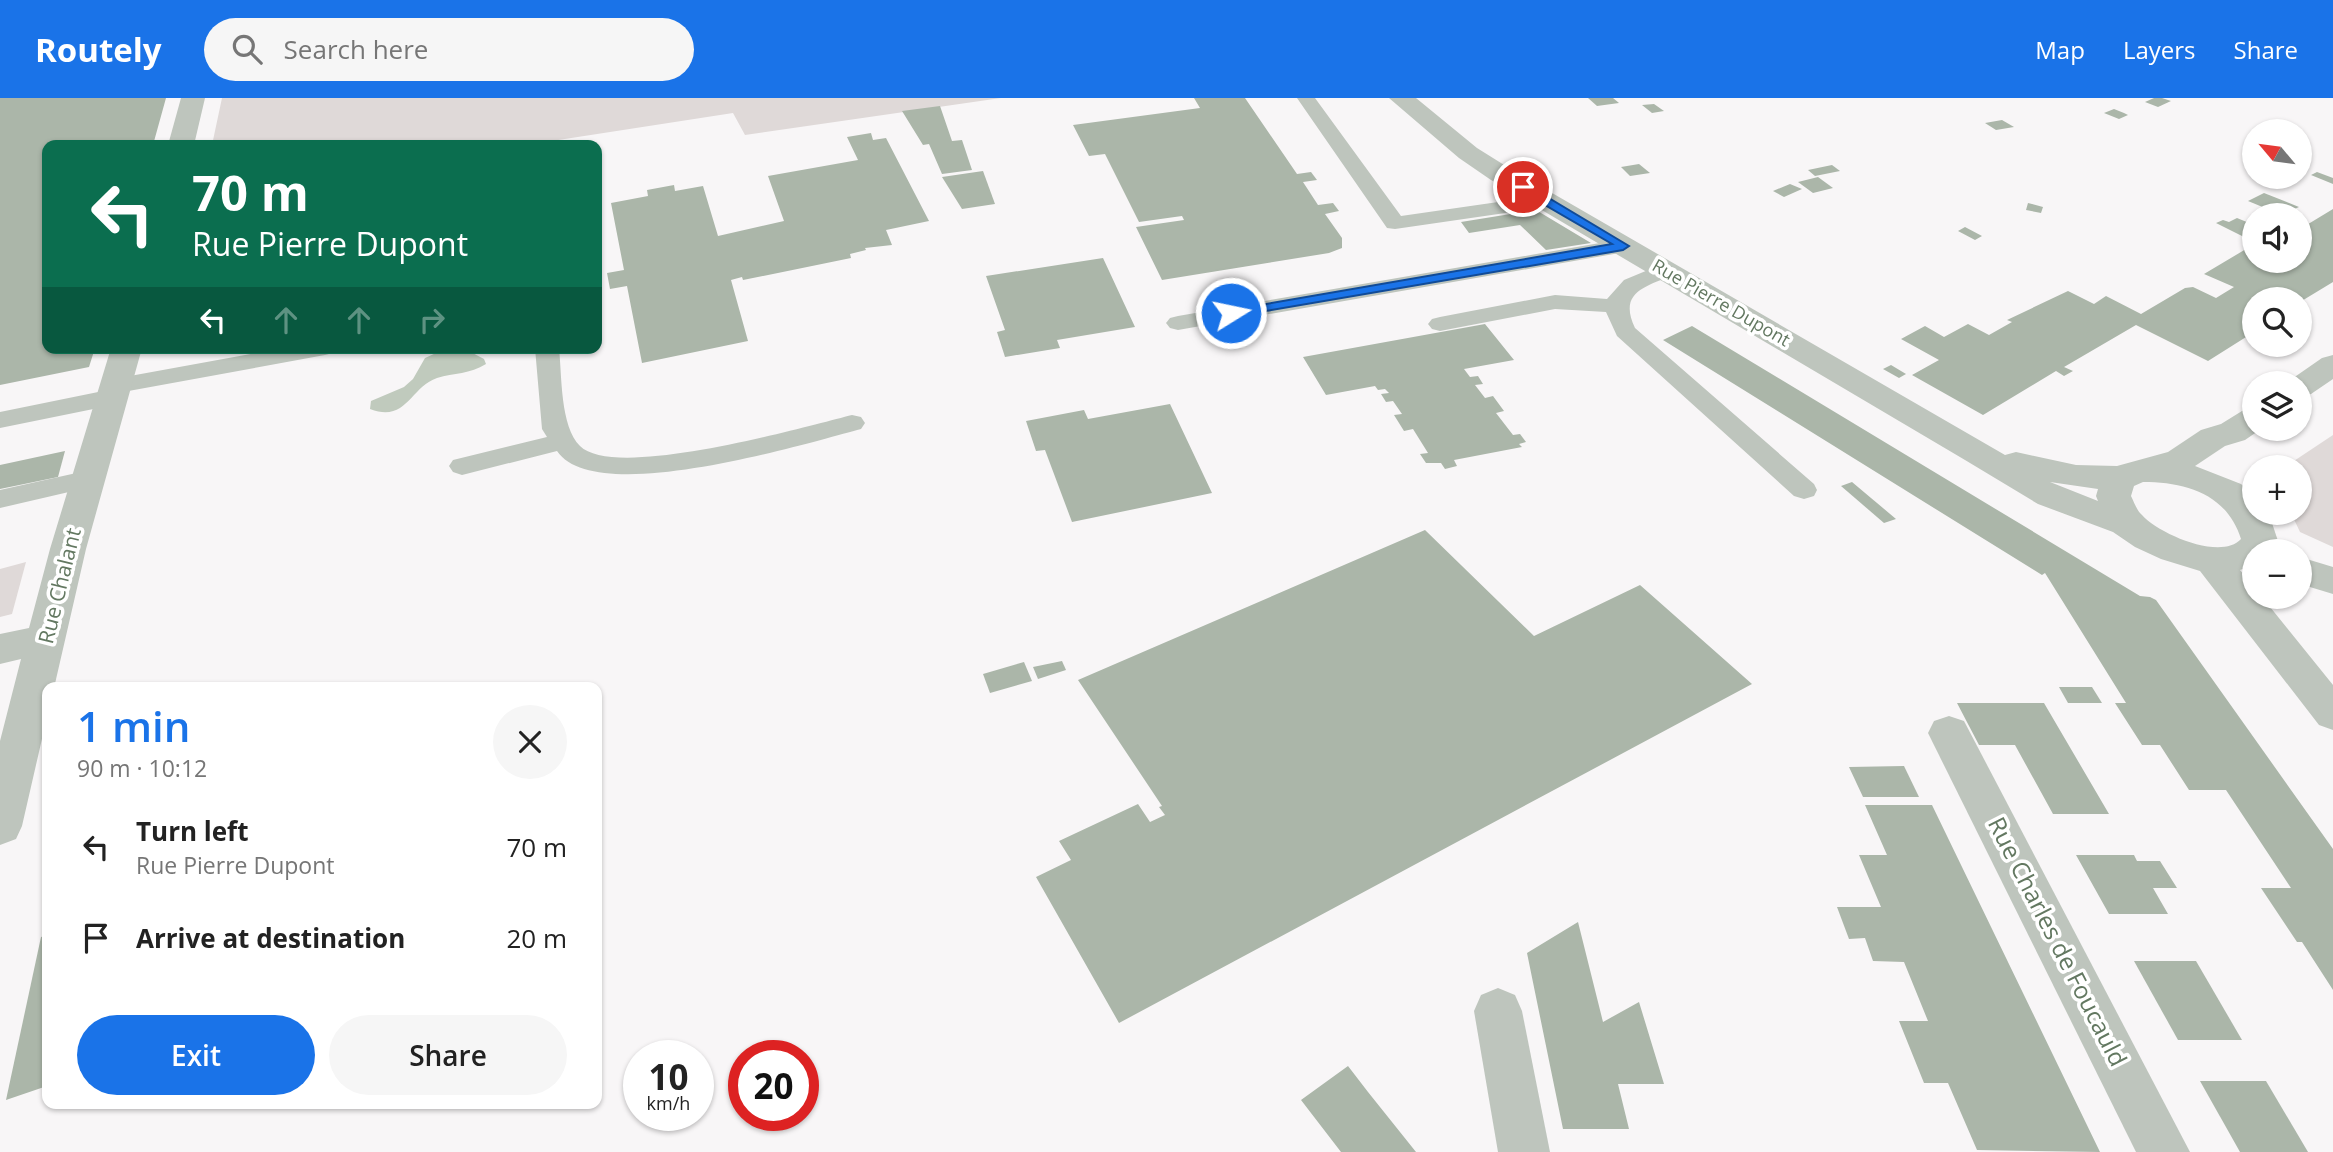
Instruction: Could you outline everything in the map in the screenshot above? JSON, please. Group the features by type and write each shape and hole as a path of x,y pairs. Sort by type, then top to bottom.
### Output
{"street":[{"path":"182,140 193,98"},
{"name":"Rue Pierre Dupont","path":"1401,98 1468,153 1546,201 2051,497 2129,523"},
{"name":"Rue Chalant","path":"0,826 68,549 125,354"},
{"path":"2312,379 2333,365"},
{"path":"2156,469 2180,460 2213,438 2242,425"},
{"path":"2235,498 2230,456 2242,427"},
{"name":"Rue Pierre Dupont","path":"1977,452 2059,473 2118,478 2127,472 2156,469"},
{"path":"2118,478 2112,488 2112,499 2118,511 2129,523 2166,547 2237,557 2256,549 2260,541 2260,530 2248,509 2235,498 2189,475 2156,469"},
{"path":"2237,557 2333,714"},
{"path":"2312,574 2333,581"},
{"path":"0,649 47,639"},
{"name":"Rue Charles de Foucauld","path":"1950,733 2164,1152"},
{"path":"1497,1011 1524,1152"}],"lane":[{"path":"1306,98 1395,223 1546,201"},
{"path":"1178,323 1623,246"},
{"path":"1665,270 1629,286 1619,295 1615,306 1618,320 1625,331 1804,490"},
{"path":"1440,324 1555,302 1615,306"},
{"path":"0,421 115,391 296,354"},
{"path":"548,354 555,429 572,454 610,467 708,459 852,424"},
{"path":"462,466 563,441"},
{"path":"0,499 90,479"}],"shaded area":[{"path":"222,98 1001,98 745,135 733,113 558,140 213,140"},
{"path":"434,354 474,354 484,359 486,364 474,370 428,382 400,408 382,412 370,409 371,401 404,387 413,379 425,358"},
{"path":"2333,435 2333,547 2300,532 2297,525 2312,525 2312,455 2303,455"},
{"path":"26,562 12,614 0,617 0,569"}],"building":[{"path":"0,98 166,98 154,140 42,140 42,354 93,354 89,367 0,385"},
{"path":"1194,98 1245,98 1297,174 1311,172 1317,180 1303,182 1318,205 1333,203 1339,211 1325,214 1342,238 1342,248 1329,253 1162,280 1136,227 1184,220 1182,216 1139,222 1105,154 1089,156 1073,125 1200,108"},
{"path":"1588,98 1613,98 1619,103 1597,106"},
{"path":"2154,98 2171,101 2158,107 2145,102"},
{"path":"1654,104 1664,111 1652,113 1642,105"},
{"path":"940,106 952,141 962,140 972,170 942,174 929,144 923,145 902,111"},
{"path":"2114,109 2128,115 2119,119 2104,113"},
{"path":"2002,120 2014,127 1996,130 1985,123"},
{"path":"871,133 873,140 886,138 929,221 886,230 892,245 865,248 866,250 850,254 851,258 743,280 742,277 731,280 748,341 642,363 627,286 610,289 607,273 624,270 611,203 648,196 647,190 674,185 675,191 703,186 718,236 784,221 768,176 858,160 847,137"},
{"path":"1639,164 1650,173 1630,176 1621,167"},
{"path":"1832,165 1840,171 1815,176 1808,170"},
{"path":"983,171 995,204 962,209 942,177"},
{"path":"2317,172 2333,178 2333,184 2312,175"},
{"path":"1818,177 1833,188 1813,193 1798,182"},
{"path":"1790,184 1802,189 1784,197 1773,191"},
{"path":"2264,193 2289,203 2253,203 2248,201"},
{"path":"2028,203 2043,207 2041,213 2026,210"},
{"path":"2333,209 2333,282 2312,295 2312,287 2242,287 2242,340 2208,361 2136,325 2064,367 2073,371 2064,376 2056,371 1983,415 1912,375 1939,360 1901,339 1925,326 1944,337 1968,324 1989,335 2012,322 2007,320 2068,291 2094,304 2106,296 2141,314 2185,288 2193,287 2216,298 2234,287 2204,274 2242,251 2242,273 2312,273 2312,222"},
{"path":"1536,210 1591,243 1546,250 1520,225 1469,233 1461,222"},
{"path":"2237,218 2242,220 2242,236 2216,223 2223,220 2229,222"},
{"path":"1965,227 1982,236 1975,240 1958,231"},
{"path":"1103,258 1135,327 1057,340 1060,348 1005,357 997,332 1005,330 986,276"},
{"path":"1485,324 1514,360 1464,369 1470,377 1478,376 1483,384 1475,385 1485,398 1493,396 1504,411 1496,413 1513,435 1520,434 1526,442 1519,444 1522,447 1454,460 1457,466 1445,469 1441,463 1426,463 1420,454 1428,453 1413,429 1404,431 1394,415 1402,414 1393,401 1386,402 1381,394 1389,393 1385,389 1378,390 1375,386 1326,395 1303,357"},
{"path":"1692,326 2140,596 2156,600 2333,849 2333,990 2302,942 2297,942 2261,888 2291,888 2226,790 2189,790 2160,745 2142,745 2115,703 2126,703 2045,573 2042,575 1663,340"},
{"path":"1891,365 1906,374 1899,378 1883,369"},
{"path":"1170,404 1212,493 1072,522 1045,450 1036,451 1026,421 1084,410 1088,419"},
{"path":"65,451 58,477 0,489 0,465"},
{"path":"1852,482 1896,519 1884,523 1841,486"},
{"path":"1425,530 1534,636 1640,585 1752,684 1119,1023 1036,877 1071,860 1059,841 1138,804 1150,822 1165,815 1159,807 1162,806 1078,680"},
{"path":"1062,661 1066,670 1038,679 1033,667"},
{"path":"1024,662 1032,681 990,693 983,674"},
{"path":"2059,687 2092,687 2102,703 2068,703"},
{"path":"1957,703 2044,703 2109,814 2053,814 2015,745 1979,745"},
{"path":"1904,766 1919,797 1863,797 1849,767"},
{"path":"1865,805 1932,805 2100,1152 1977,1150 1948,1083 1924,1083 1899,1021 1928,1021 1904,962 1873,961 1865,938 1849,939 1837,907 1881,907 1859,855 1887,855"},
{"path":"2076,855 2134,855 2137,861 2160,861 2177,888 2153,888 2168,914 2109,914"},
{"path":"1578,922 1603,1022 1639,1002 1664,1084 1618,1084 1629,1129 1563,1129 1527,953"},
{"path":"41,937 42,1088 6,1100"},
{"path":"2134,961 2196,961 2242,1040 2178,1040"},
{"path":"1348,1066 1416,1152 1341,1152 1301,1100"},
{"path":"2200,1081 2266,1081 2308,1152 2240,1152"}],"route":[{"path":"1231,313 1623,246 1523,187"}]}
